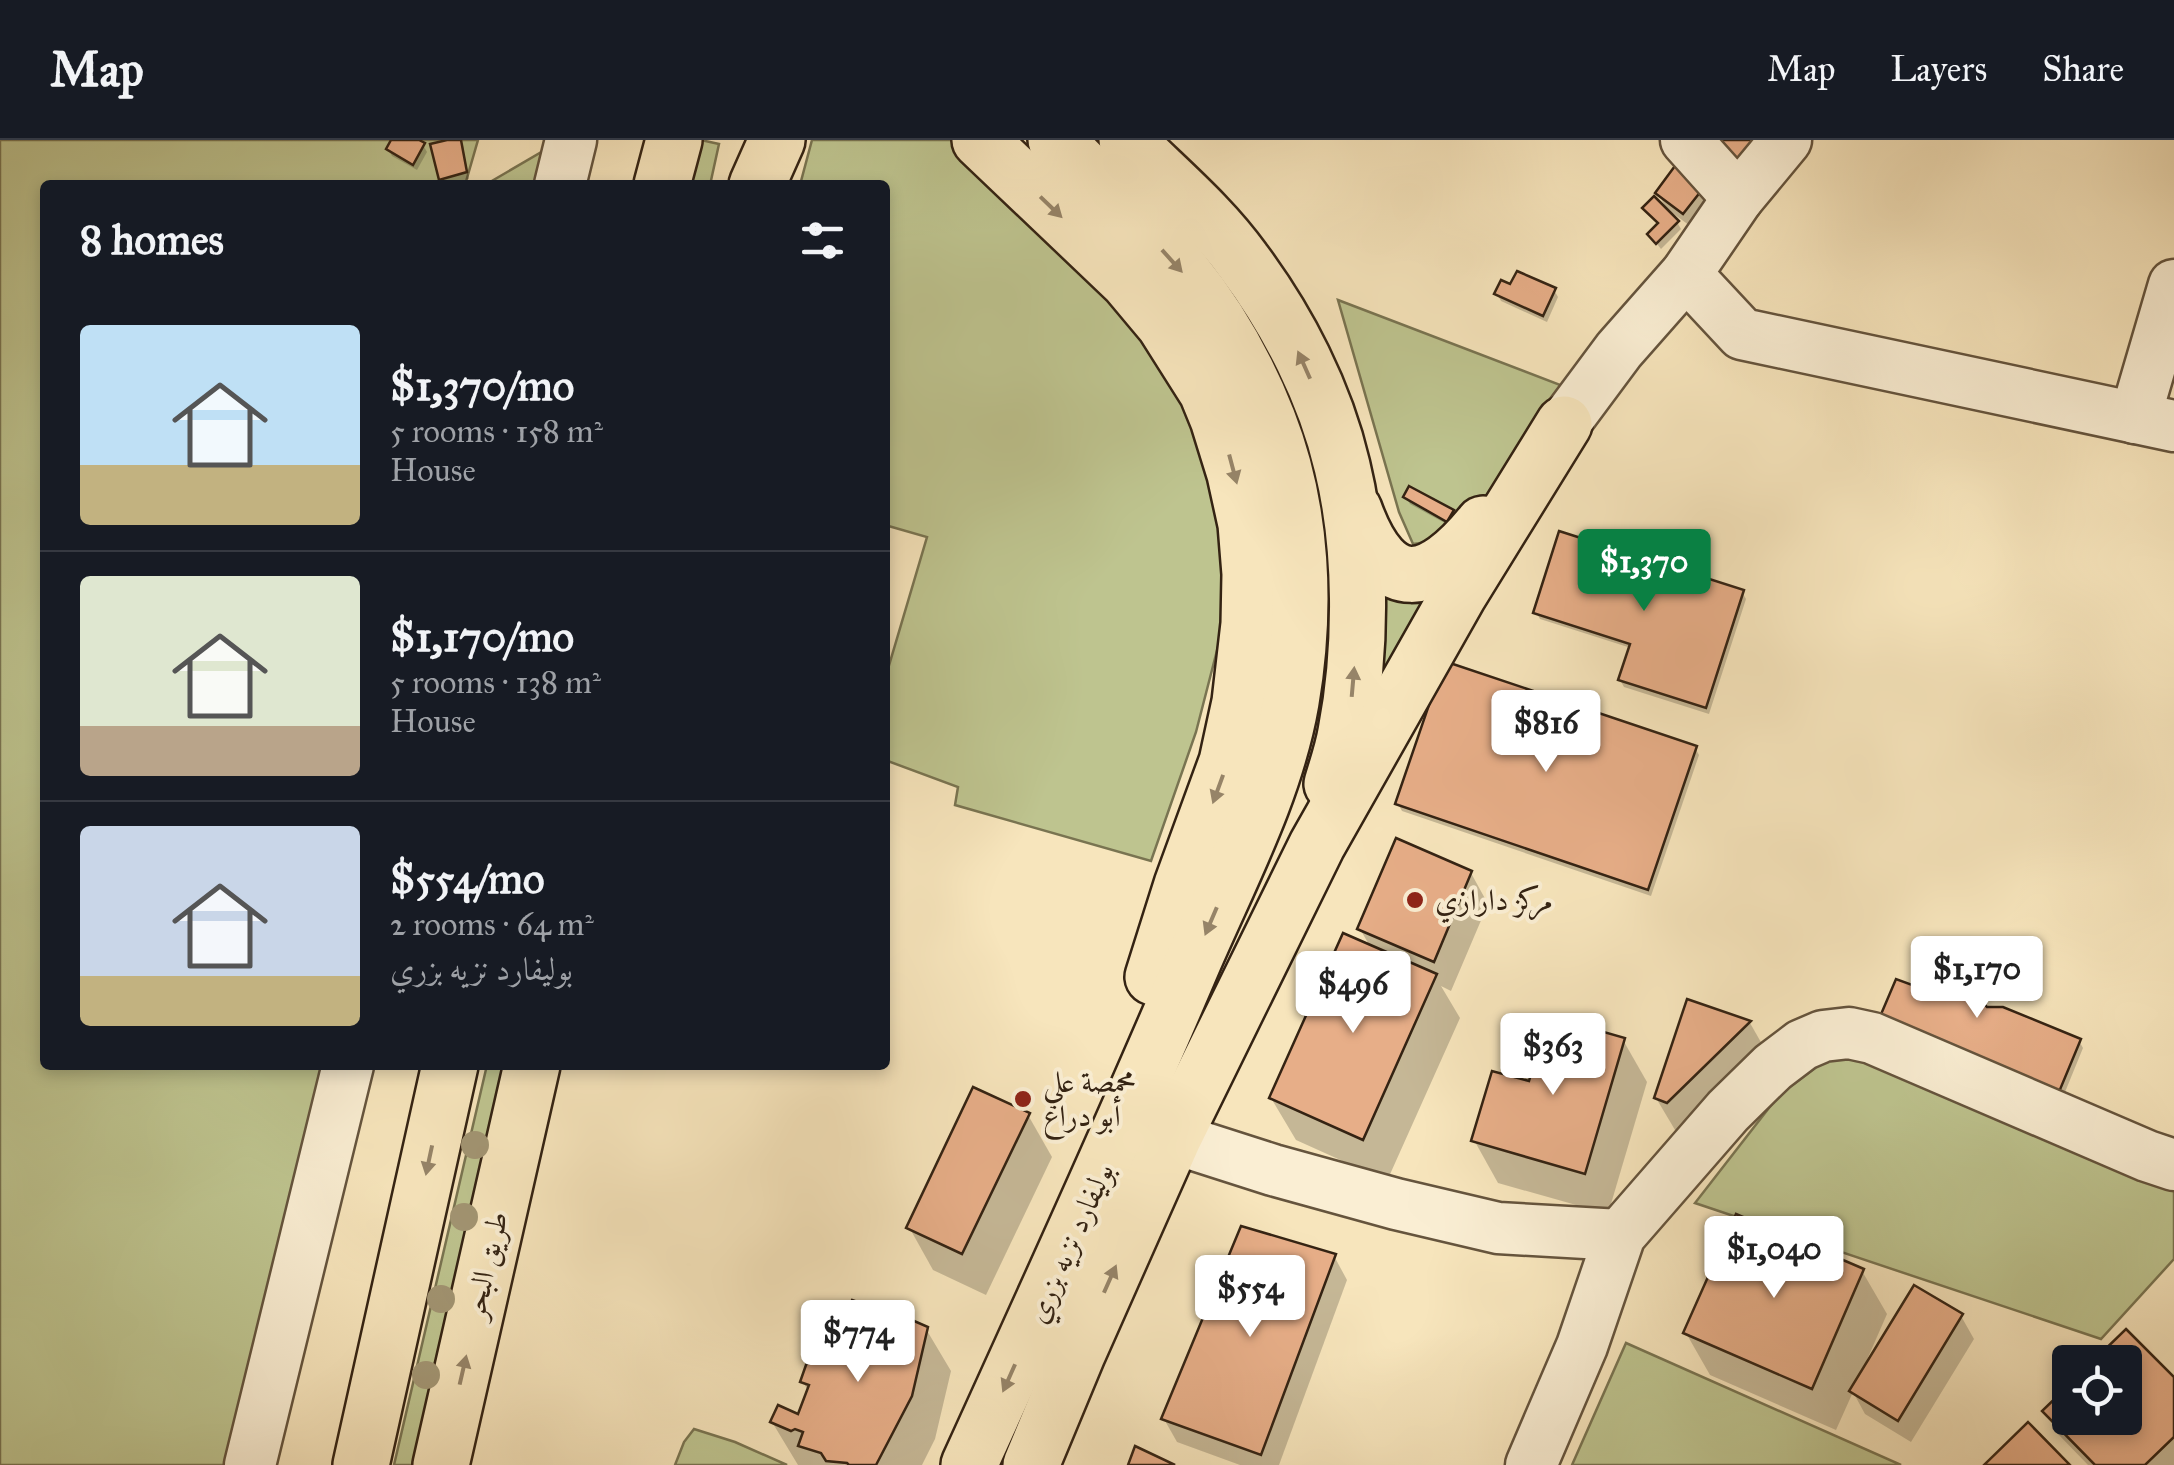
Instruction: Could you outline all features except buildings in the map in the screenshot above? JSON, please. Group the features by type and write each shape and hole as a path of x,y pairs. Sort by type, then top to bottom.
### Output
{"highway":[{"path":"663,180 674,140"},
{"path":"732,180 741,140"},
{"path":"759,180 777,140"},
{"path":"980,140 1128,281 1164,324 1213,406 1246,524 1249,624 1228,762 1153,976 1115,1144"},
{"name":"بوليفارد نزيه بزري","path":"969,1465 1115,1144 1264,799 1290,704 1300,632 1296,537 1286,475 1269,421 1245,368 1214,314 1177,265 1056,140"},
{"path":"1126,140 1208,219 1268,296 1302,358 1329,422 1342,466 1355,556 1354,672 1346,735 1318,845"},
{"path":"1346,489 1362,532 1379,558 1397,572 1422,574 1439,567 1466,545 1564,424"},
{"path":"1318,845 1459,594 1564,424"},
{"name":"بوليفارد نزيه بزري","path":"1030,1465 1173,1138 1318,845"},
{"path":"361,1465 449,1070"},
{"name":"طريق البحر","path":"441,1465 531,1070"}],"street":[{"path":"561,180 571,140"},
{"path":"1686,140 1738,198"},
{"path":"1564,424 1619,350 1686,274 1738,198 1786,140"},
{"path":"1686,274 1742,334 2155,422 2174,285"},
{"path":"1530,1465 1582,1346 1620,1236 1716,1124 1773,1067 1802,1045 1824,1036 1849,1033 1872,1038 2174,1165"},
{"path":"250,1465 347,1070"},
{"path":"1173,1138 1378,1200 1498,1228 1620,1236"}],"green space":[{"path":"0,140 478,140 466,180 40,180 40,1070 334,1070 242,1465 0,1465"},
{"path":"562,140 552,180 494,180"},
{"path":"701,140 719,144 711,180 692,180"},
{"path":"812,140 965,140 1127,319 1199,429 1223,526 1222,631 1196,732 1151,861 955,805 958,787 890,762 890,662 927,537 890,526 890,180 801,180"},
{"path":"1338,300 1563,386 1484,504 1451,539 1413,544 1399,512"},
{"path":"1369,575 1427,596 1377,699"},
{"path":"1835,1053 1862,1053 2174,1188 2174,1259 2101,1339 1695,1203 1779,1095"},
{"path":"486,1070 511,1070 417,1465 394,1465"},
{"path":"1626,1343 1901,1465 1572,1465"},
{"path":"694,1429 735,1442 787,1465 675,1465"}],"place":[{"name":"مركز دارازي","path":"1415,900"},
{"name":"محمصة علي أبو دراع","path":"1023,1099"}]}
